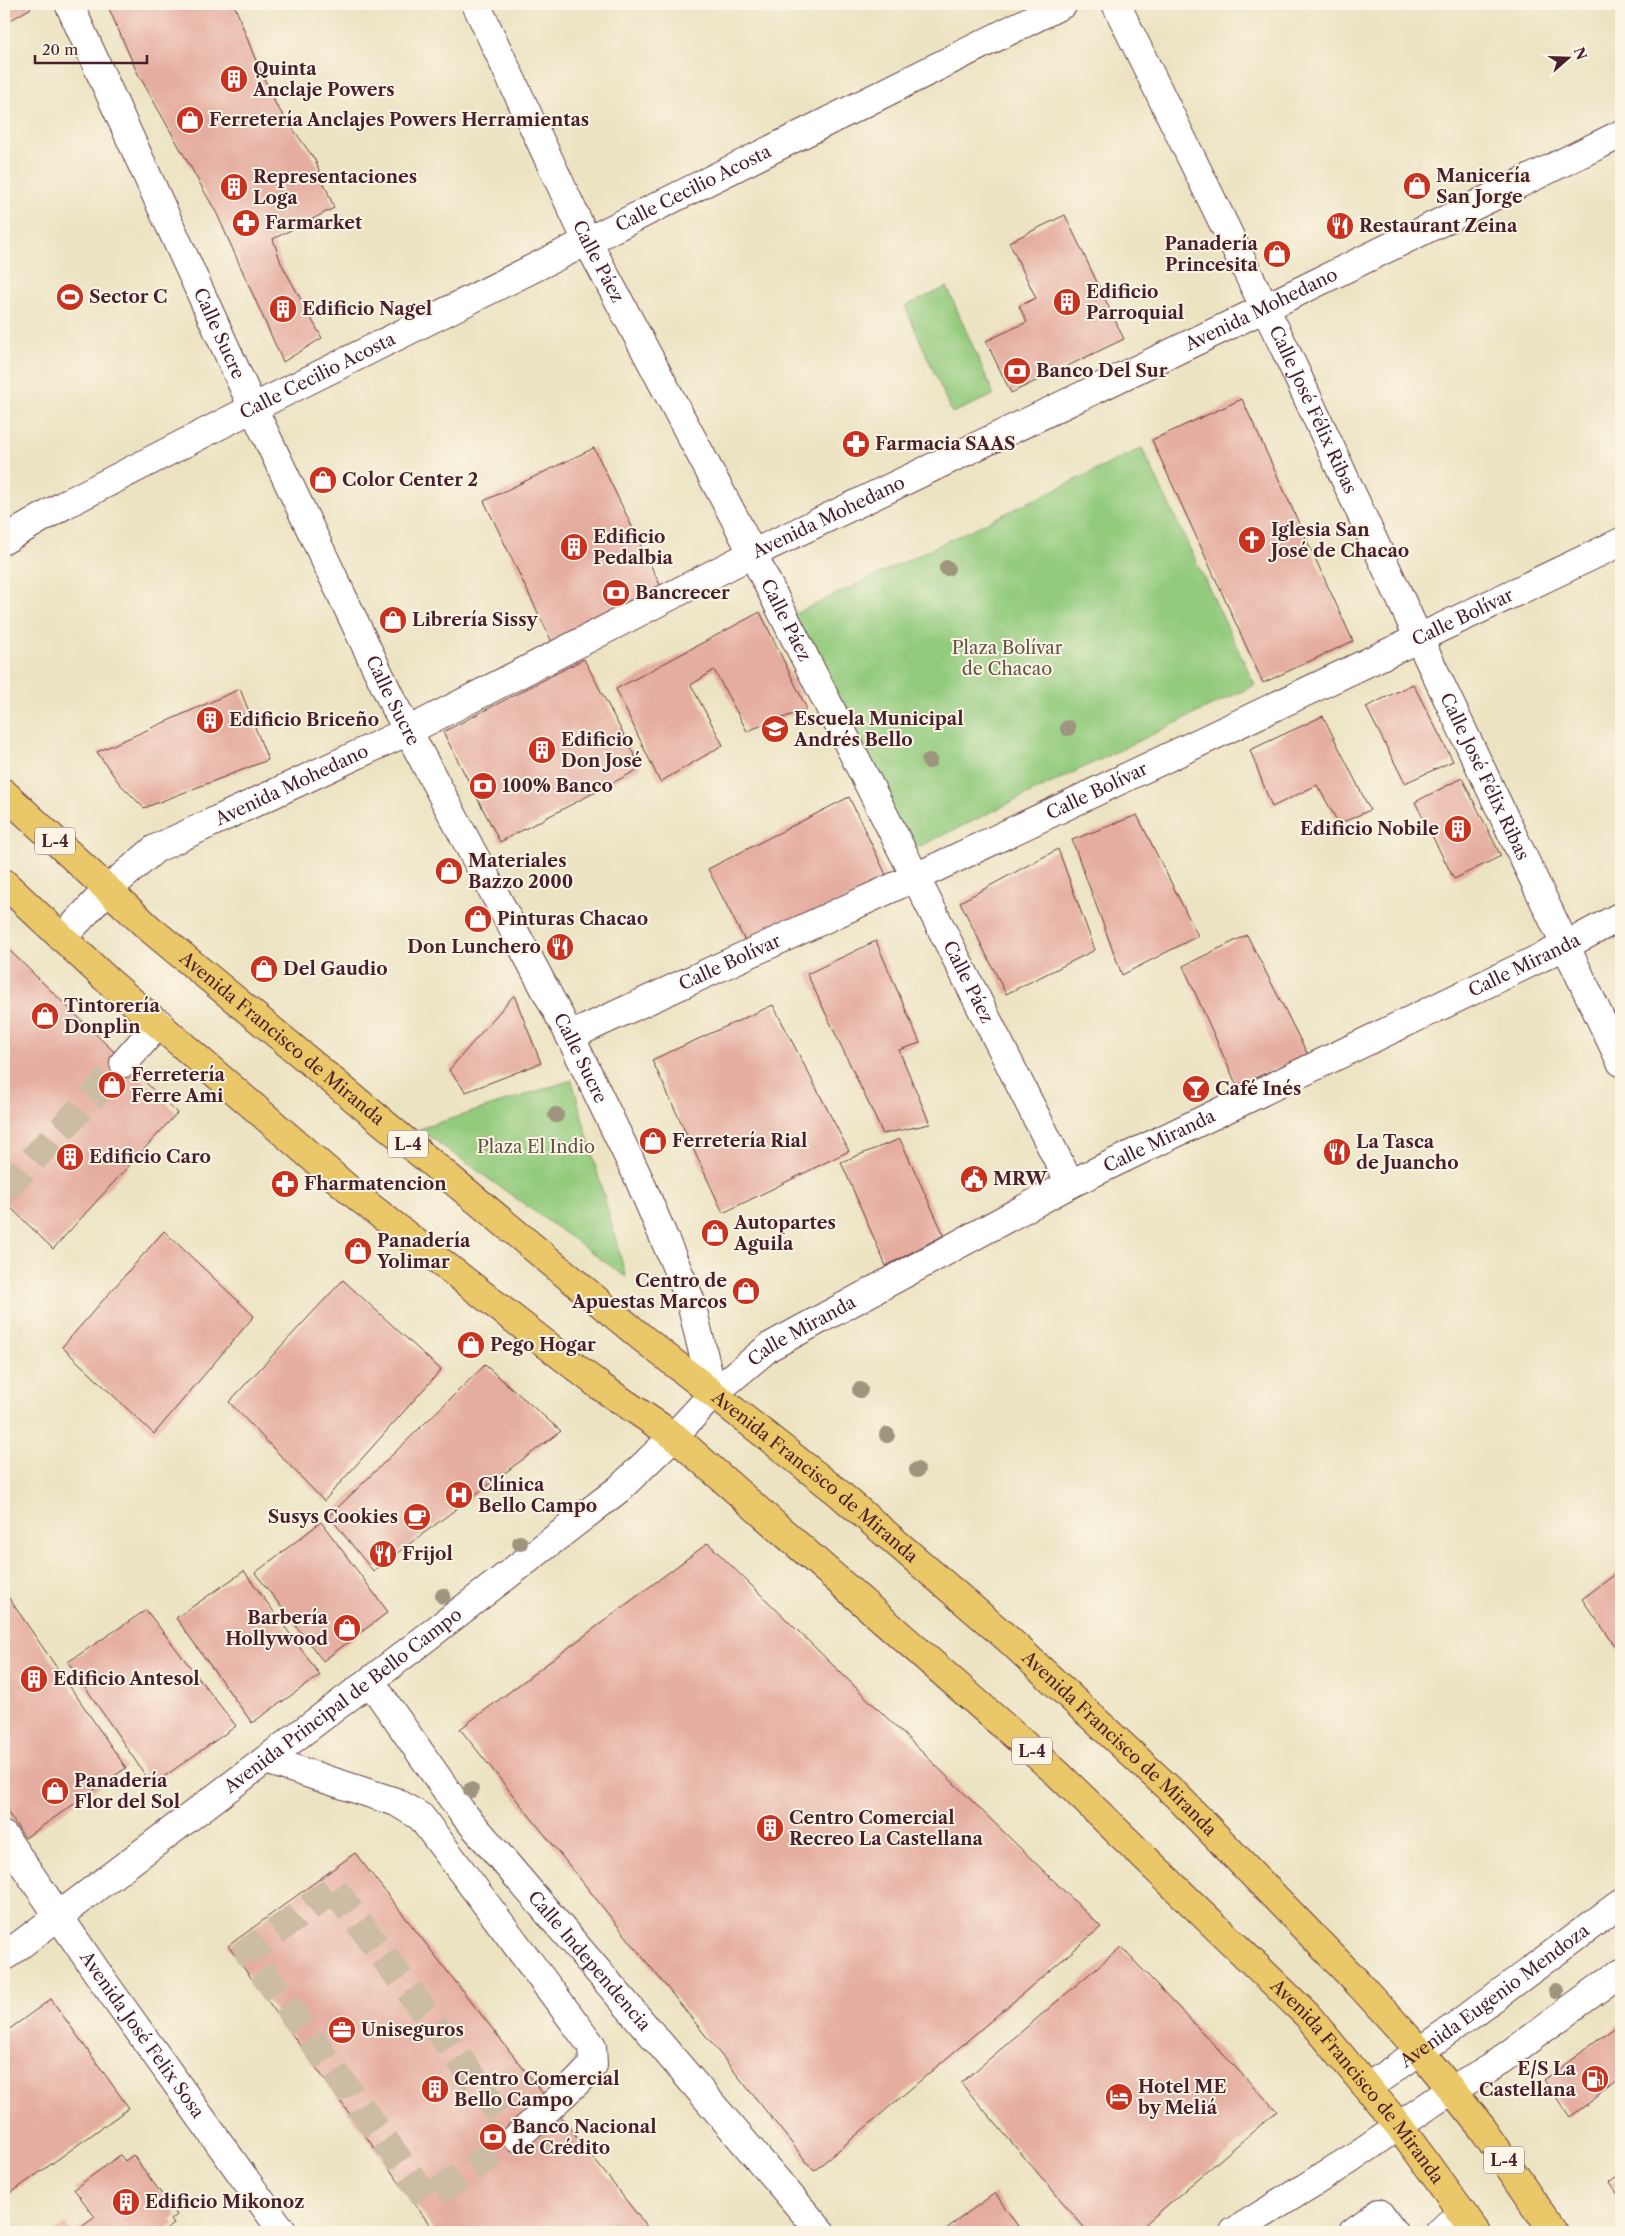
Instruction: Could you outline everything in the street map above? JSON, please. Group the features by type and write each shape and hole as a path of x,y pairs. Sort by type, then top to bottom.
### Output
{"main road":[{"name":"Avenida Francisco de Miranda","path":"4,793 149,928 641,1337 835,1490 1008,1638 1187,1805 1359,1984 1420,2051 1483,2129 1554,2232"},
{"name":"Avenida Francisco de Miranda","path":"4,883 105,978 360,1198 601,1386 674,1436 1056,1773 1308,2016 1400,2126 1469,2222"}],"street":[{"name":"Calle Sucre","path":"69,4 253,408 392,701 570,1036 638,1177 690,1299 713,1394"},
{"name":"Calle Páez","path":"476,4 588,241 752,554 1070,1184"},
{"name":"Calle Cecilio Acosta","path":"4,540 64,505 253,408 1063,4"},
{"name":"Calle José Félix Ribas","path":"1116,4 1265,308 1419,639 1621,1062"},
{"name":"Avenida Mohedano","path":"62,938 107,890 155,849 408,731 752,554 1265,308 1621,134"},
{"name":"Calle Bolívar","path":"570,1036 916,877 1621,542"},
{"name":"Calle Miranda","path":"674,1436 713,1394 769,1347 1070,1184 1565,946 1621,916"},
{"path":"124,1063 159,1024"},
{"name":"Avenida Principal de Bello Campo","path":"4,1957 370,1681 619,1489 674,1436"},
{"name":"Calle Independencia","path":"370,1681 461,1811 821,2232"},
{"path":"266,1760 396,1802 421,1817 592,2046 593,2065 517,2136"},
{"name":"Avenida José Felix Sosa","path":"4,1836 283,2232"},
{"name":"Avenida Eugenio Mendoza","path":"1368,2087 1621,1903"},
{"path":"1234,2232 1351,2159 1451,2090 1490,2068 1621,1972"},
{"path":"1440,2232 1469,2222"},
{"path":"1353,2232 1386,2223"}],"green space":[{"path":"947,287 994,395 952,413 905,306"},
{"name":"Plaza Bolívar de Chacao","path":"1142,448 1255,685 906,853 793,615"},
{"name":"Plaza El Indio","path":"572,1080 626,1277 419,1129"}],"building":[{"path":"4,4 28,4 31,8 4,24"},
{"path":"107,4 234,4 276,105 315,160 334,208 273,239 281,263 322,338 283,362 217,214 136,70"},
{"name":"Edificio Parroquial","path":"1065,215 1124,339 1011,393 986,341 1027,322 1019,306 1036,298 1009,242"},
{"name":"Iglesia San José de Chacao","path":"1242,399 1353,641 1263,683 1152,440"},
{"name":"Edificio Pedalbia","path":"594,448 664,593 554,646 484,501"},
{"path":"760,612 807,709 747,731 714,670 691,685 723,745 660,782 616,689"},
{"name":"Edificio Don José","path":"584,659 641,768 500,842 443,732"},
{"path":"1413,684 1453,761 1405,783 1366,707"},
{"name":"Edificio Briceño","path":"240,689 268,760 144,808 119,783 97,752"},
{"path":"1323,716 1370,810 1339,824 1317,785 1272,807 1250,750"},
{"name":"Edificio Nobile","path":"1462,778 1501,856 1454,879 1415,802"},
{"path":"849,797 889,881 746,943 708,869"},
{"path":"1137,815 1198,936 1122,975 1072,840"},
{"path":"1058,849 1095,950 1006,994 960,902"},
{"path":"1247,935 1308,1055 1237,1086 1183,966"},
{"path":"876,941 920,1043 899,1050 930,1124 883,1134 807,974"},
{"name":"Edificio Caro","path":"4,945 177,1113 53,1249 4,1201"},
{"path":"514,995 541,1063 466,1092 449,1070"},
{"path":"773,1005 849,1151 723,1213 652,1060"},
{"path":"900,1139 944,1235 886,1266 841,1162"},
{"path":"164,1231 254,1316 154,1434 62,1347"},
{"path":"343,1280 441,1370 324,1501 229,1402"},
{"path":"485,1365 561,1431 373,1571 329,1516"},
{"path":"321,1522 388,1612 323,1661 255,1573"},
{"name":"Centro Comercial Recreo La Castellana","path":"708,1543 1101,1927 814,2171 460,1729"},
{"path":"1621,1570 1621,1654 1582,1599"},
{"path":"244,1571 320,1675 252,1723 176,1618"},
{"name":"Edificio Antesol","path":"4,1591 126,1768 25,1838 4,1807"},
{"path":"146,1610 236,1726 152,1785 68,1662"},
{"name":"Centro Comercial Bello Campo","path":"355,1853 651,2232 435,2232 228,1946"},
{"name":"Hotel ME by Meliá","path":"1121,1947 1277,2111 1136,2232 1088,2232 961,2083"},
{"path":"51,1999 129,2108 4,2198 4,2033"},
{"path":"1621,2023 1621,2079 1570,2117 1544,2080"},
{"name":"Edificio Mikonoz","path":"120,2155 125,2161 133,2155 177,2215 171,2220 174,2224 163,2232 75,2232 95,2217 74,2189"},
{"path":"1621,2174 1621,2198 1610,2182"},
{"path":"995,2193 1022,2232 948,2232 946,2229"},
{"path":"65,2224 72,2232 54,2232"}],"tunnel":[{"path":"4,1190 124,1063"},
{"path":"334,1889 517,2137 427,2199 248,1952 334,1889"}],"place":[{"name":"Quinta Anclaje Powers","path":"234,79"},
{"name":"Ferretería Anclajes Powers Herramientas","path":"190,120"},
{"name":"Manicería San Jorge","path":"1417,186"},
{"name":"Representaciones Loga","path":"234,187"},
{"name":"Farmarket","path":"246,223"},
{"name":"Restaurant Zeina","path":"1340,226"},
{"name":"Panadería Princesita","path":"1277,254"},
{"name":"Sector C","path":"70,297"},
{"name":"Edificio Parroquial","path":"1067,302"},
{"name":"Edificio Nagel","path":"283,309"},
{"name":"Banco Del Sur","path":"1017,371"},
{"name":"Farmacia SAAS","path":"856,444"},
{"name":"Color Center 2","path":"323,480"},
{"name":"Iglesia San José de Chacao","path":"1252,540"},
{"name":"Edificio Pedalbia","path":"574,547"},
{"name":"Bancrecer","path":"616,593"},
{"name":"Librería Sissy","path":"393,620"},
{"name":"Edificio Briceño","path":"210,720"},
{"name":"Escuela Municipal Andrés Bello","path":"775,729"},
{"name":"Edificio Don José","path":"542,750"},
{"name":"100% Banco","path":"483,786"},
{"name":"Edificio Nobile","path":"1458,829"},
{"name":"Materiales Bazzo 2000","path":"449,871"},
{"name":"Pinturas Chacao","path":"478,919"},
{"name":"Don Lunchero","path":"560,947"},
{"name":"Del Gaudio","path":"264,969"},
{"name":"Tintorería Donplin","path":"45,1016"},
{"name":"Ferretería Ferre Ami","path":"112,1085"},
{"name":"Café Inés","path":"1196,1089"},
{"name":"Ferretería Rial","path":"653,1141"},
{"name":"La Tasca de Juancho","path":"1337,1152"},
{"name":"Edificio Caro","path":"70,1157"},
{"name":"MRW","path":"974,1179"},
{"name":"Fharmatencion","path":"285,1184"},
{"name":"Autopartes Aguila","path":"715,1233"},
{"name":"Panadería Yolimar","path":"358,1251"},
{"name":"Centro de Apuestas Marcos","path":"746,1291"},
{"name":"Pego Hogar","path":"471,1345"},
{"name":"Clínica Bello Campo","path":"459,1495"},
{"name":"Susys Cookies","path":"417,1517"},
{"name":"Frijol","path":"383,1554"},
{"name":"Barbería Hollywood","path":"347,1628"},
{"name":"Edificio Antesol","path":"34,1679"},
{"name":"Panadería Flor del Sol","path":"55,1791"},
{"name":"Centro Comercial Recreo La Castellana","path":"770,1828"},
{"name":"Uniseguros","path":"342,2030"},
{"name":"E/S La Castellana","path":"1595,2079"},
{"name":"Centro Comercial Bello Campo","path":"435,2089"},
{"name":"Hotel ME by Meliá","path":"1119,2097"},
{"name":"Banco Nacional de Crédito","path":"493,2137"},
{"name":"Edificio Mikonoz","path":"126,2202"}]}
